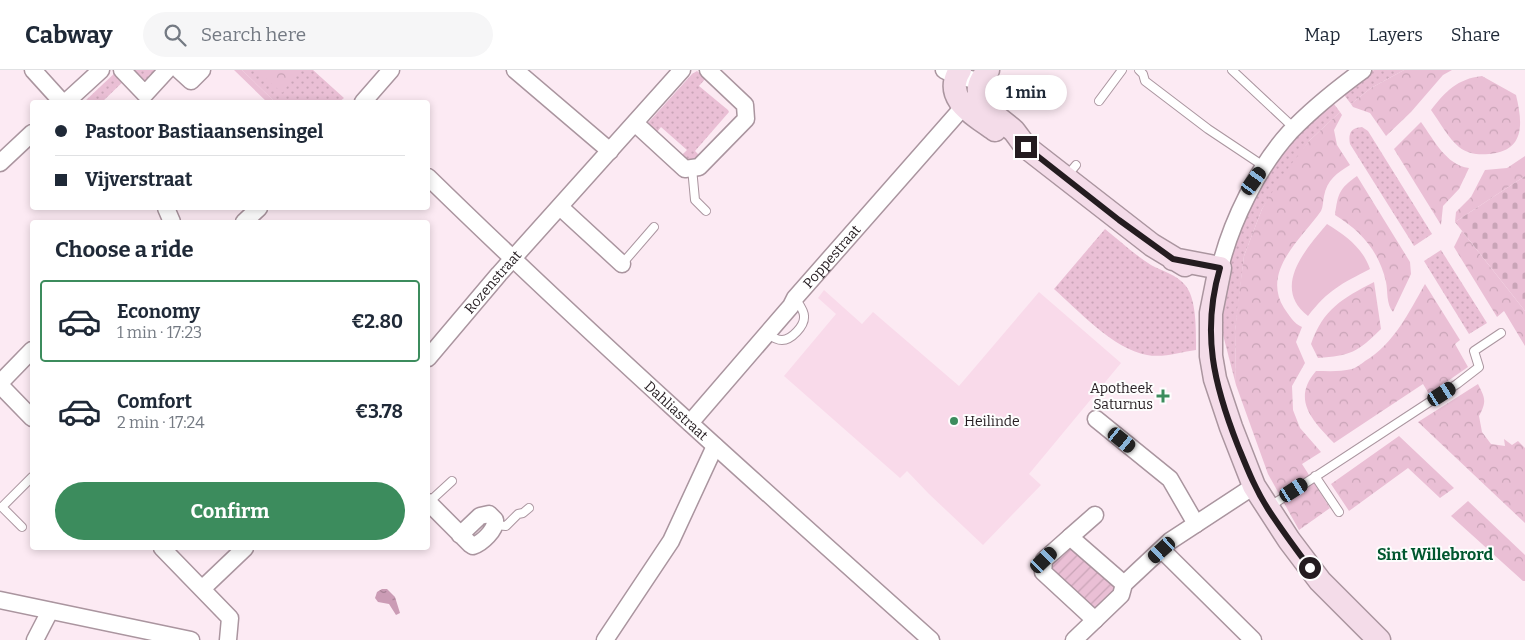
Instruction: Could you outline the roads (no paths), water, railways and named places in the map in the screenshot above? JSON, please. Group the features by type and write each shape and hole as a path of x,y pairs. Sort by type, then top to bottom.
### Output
{"street":[{"path":"33,70 60,100"},
{"path":"68,100 101,70"},
{"path":"122,70 145,94 168,70"},
{"path":"179,70 191,81 202,70"},
{"path":"365,100 391,70"},
{"path":"515,70 610,151"},
{"name":"Rozenstraat","path":"430,356 682,70"},
{"path":"636,124 686,168 699,167 746,119 745,105 708,70"},
{"path":"1363,70 1333,92 1294,128 1254,181 1234,226 1219,273 1211,313 1211,356 1215,379 1231,427 1254,486 1267,508 1320,581 1379,640"},
{"path":"953,72 955,93 978,89 985,105 1016,133 1026,147 1071,171 1127,226 1173,259 1195,271 1219,273"},
{"name":"Poppestraat","path":"690,423 768,334 791,306 795,298 978,89"},
{"path":"0,163 30,135"},
{"name":"Dahliastraat","path":"430,179 513,260 690,423 931,640"},
{"path":"560,208 622,264"},
{"path":"246,220 257,210"},
{"path":"30,352 0,384 30,416"},
{"path":"1096,419 1170,480 1196,524"},
{"path":"605,640 670,541 715,446"},
{"path":"1074,640 1122,595 1124,584 1170,541 1254,486"},
{"path":"430,505 470,544 476,545 495,525"},
{"path":"1095,515 1044,560 1043,572 1095,620"},
{"path":"1070,537 1124,584"},
{"path":"164,550 203,588 230,618 228,640"},
{"path":"203,588 244,550"},
{"path":"1162,550 1253,640"},
{"path":"0,600 191,640"},
{"path":"35,640 50,611"}],"lane":[{"path":"1098,101 1122,70"},
{"path":"1139,70 1143,74 1145,81 1208,129 1265,167"},
{"path":"1232,70 1294,128"},
{"path":"692,168 695,200 706,211"},
{"path":"622,264 654,227"},
{"path":"1267,508 1470,374 1478,367 1474,351 1501,333"},
{"path":"1316,476 1339,512"},
{"path":"22,528 2,507 30,479"},
{"path":"430,501 452,481"},
{"path":"495,525 506,526 518,514 523,513 529,508"}],"water":[{"path":"387,589 395,597 400,613 396,615 389,604 378,602 375,598 377,592"}],"place":[{"name":"Apotheek Saturnus","path":"1163,396"},
{"name":"Heilinde","path":"954,421"}],"district":[{"name":"Sint Willebrord","path":"1435,554"}]}
